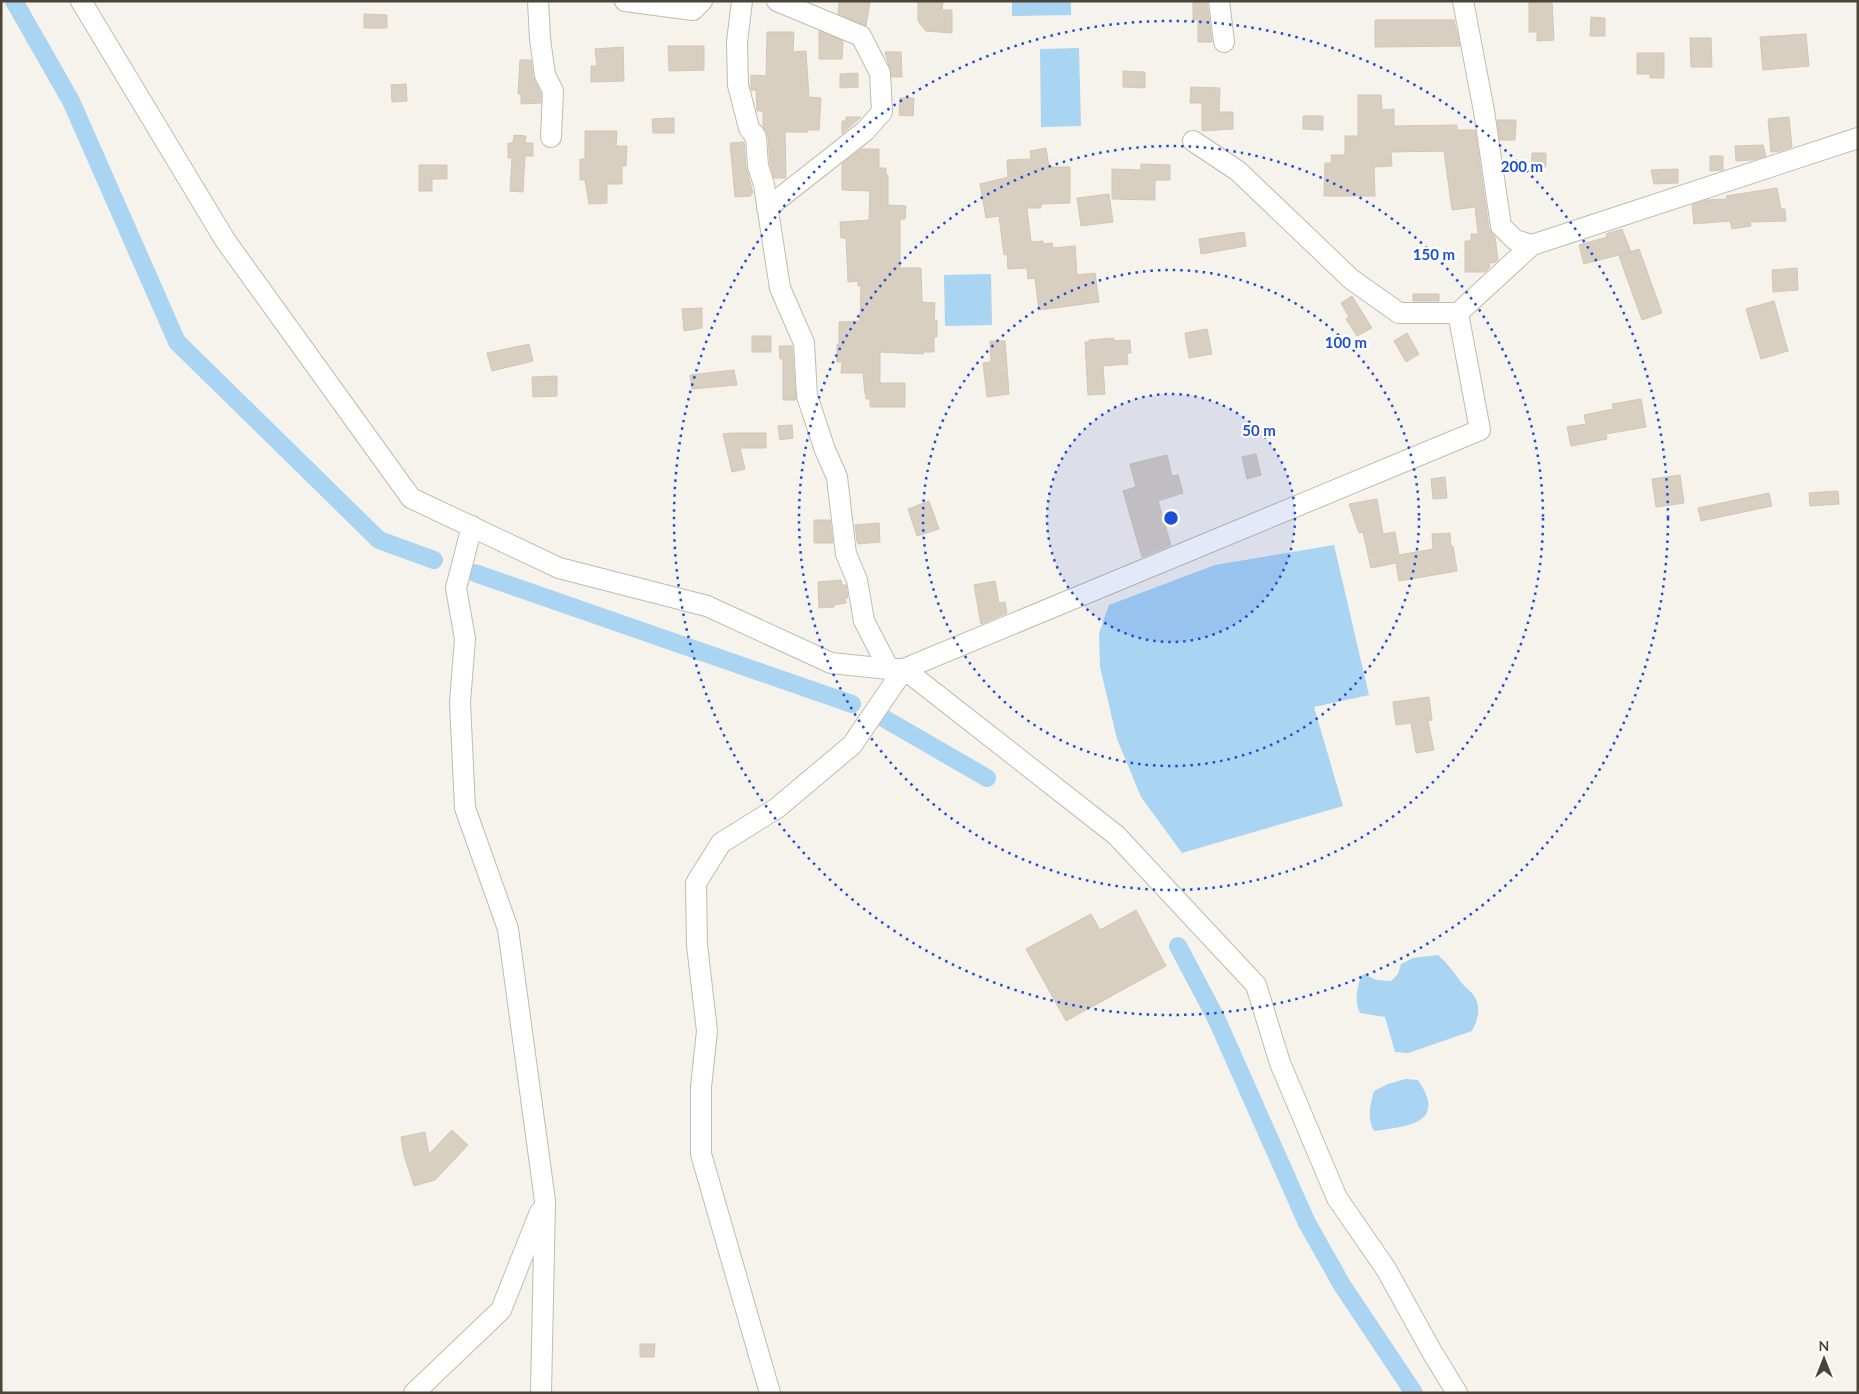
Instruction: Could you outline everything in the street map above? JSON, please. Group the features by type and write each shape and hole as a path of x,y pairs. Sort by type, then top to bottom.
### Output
{"street":[{"path":"81,1 225,240 411,498 559,568 707,606 831,663 896,669 1480,430 1458,313"},
{"path":"538,1 540,39 545,74 553,91 551,137"},
{"path":"625,1 693,10 702,1"},
{"path":"742,1 737,42 738,85 750,128 756,137 758,166 764,185 780,288 804,343 807,396 825,450 837,477 846,554 857,580 864,621 896,669 1116,835 1256,985 1280,1063 1337,1198 1386,1269 1457,1393"},
{"path":"767,208 865,131 882,112 880,73 861,36 777,1"},
{"path":"1219,1 1224,42"},
{"path":"1463,1 1484,111 1501,226 1515,240 1532,245"},
{"path":"1193,141 1238,171 1351,279 1398,313 1458,313 1532,245 1858,138"},
{"path":"472,526 456,588 466,639 460,702 466,808 508,929 545,1201 541,1393"},
{"path":"770,1393 701,1154 701,1087 707,1031 697,945 696,883 721,843 777,808 852,745 896,669"},
{"path":"414,1393 501,1310 545,1201"}],"water":[{"path":"1012,1 1071,1 1071,15 1012,16"},
{"path":"1079,48 1081,126 1041,127 1040,49"},
{"path":"991,274 992,325 945,326 944,275"},
{"path":"1334,545 1369,695 1314,707 1343,806 1182,853 1141,797 1117,739 1100,667 1099,633 1109,605 1215,565"},
{"path":"1438,955 1477,1001 1478,1010 1474,1027 1472,1031 1408,1053 1395,1052 1385,1017 1360,1013 1357,990 1361,976 1364,974 1376,980 1391,981 1398,974 1401,964 1413,958"},
{"path":"1405,1079 1418,1080 1426,1095 1428,1106 1426,1114 1420,1120 1410,1124 1374,1131 1370,1116 1370,1106 1374,1091"}],"building":[{"path":"839,1 870,1 866,26 838,14"},
{"path":"918,1 943,1 942,10 952,10 952,33 926,31 918,21"},
{"path":"1193,1 1207,1 1212,42 1198,42 1198,20 1193,20"},
{"path":"1529,1 1552,1 1554,40 1537,41 1537,32 1529,32"},
{"path":"364,14 387,15 387,28 364,28"},
{"path":"1591,17 1605,18 1605,36 1590,36"},
{"path":"1375,20 1454,20 1460,46 1375,47"},
{"path":"819,31 843,41 842,59 819,59"},
{"path":"767,32 794,32 793,52 806,51 809,97 821,98 819,130 785,132 786,178 774,178 770,164 768,136 763,127 763,111 757,111 756,90 751,90 751,75 766,76"},
{"path":"1806,34 1809,66 1763,70 1760,37"},
{"path":"1690,38 1711,38 1712,67 1691,67"},
{"path":"668,46 704,46 704,70 669,71"},
{"path":"623,47 624,81 591,82 591,66 597,66 595,49"},
{"path":"885,52 901,52 902,77 892,77"},
{"path":"1637,53 1664,53 1664,78 1650,78 1650,74 1637,74"},
{"path":"520,60 531,60 533,77 541,94 541,103 521,104 521,94 518,94"},
{"path":"1123,71 1145,72 1145,88 1123,87"},
{"path":"858,73 858,87 840,88 840,74"},
{"path":"406,84 407,101 392,102 391,85"},
{"path":"1191,87 1220,88 1219,112 1233,112 1233,129 1202,131 1202,103 1190,103"},
{"path":"1358,95 1381,95 1382,110 1394,109 1394,126 1457,125 1457,130 1475,130 1489,228 1495,237 1498,260 1490,263 1489,268 1485,272 1465,272 1465,241 1471,241 1471,234 1478,234 1475,207 1452,210 1444,151 1391,152 1392,166 1374,167 1375,196 1324,196 1325,163 1332,163 1331,155 1345,155 1345,136 1358,136"},
{"path":"900,98 914,98 913,116 899,115"},
{"path":"1303,116 1323,116 1323,130 1303,129"},
{"path":"846,117 861,117 842,134 842,121 846,121"},
{"path":"1789,117 1792,147 1771,152 1768,119"},
{"path":"674,118 674,133 653,133 652,119"},
{"path":"1497,120 1516,120 1515,140 1500,140"},
{"path":"585,131 617,131 616,146 627,146 626,166 622,166 622,184 607,184 607,203 589,204 585,180 580,180 580,159 585,159"},
{"path":"514,135 526,136 525,143 533,143 533,156 525,156 523,192 510,191 512,158 508,158 508,143 513,143"},
{"path":"744,142 746,167 753,193 751,193 751,196 735,197 730,143"},
{"path":"1763,145 1766,156 1752,160 1736,161 1735,146"},
{"path":"1046,148 1049,167 1070,167 1070,203 1041,204 1041,208 1027,208 1031,242 1043,241 1043,244 1052,243 1053,248 1075,246 1077,275 1095,273 1099,302 1039,310 1035,278 1028,279 1027,268 1008,269 1007,254 1004,255 999,216 986,218 980,184 1008,177 1007,160 1031,159 1030,151"},
{"path":"861,149 879,149 879,168 886,168 886,175 888,175 888,205 906,206 905,219 900,219 900,268 921,268 922,302 935,303 934,320 937,320 937,337 934,337 934,352 923,352 923,354 880,352 880,383 905,383 905,407 870,407 870,399 866,399 863,373 841,373 842,362 837,362 839,322 860,321 861,286 858,286 858,281 848,282 846,238 841,238 840,222 869,220 870,191 842,190 842,164"},
{"path":"1532,153 1546,153 1546,167 1531,167"},
{"path":"1710,156 1723,156 1723,170 1710,171"},
{"path":"1141,164 1170,165 1170,180 1155,180 1155,200 1112,199 1112,169 1141,170"},
{"path":"419,165 447,165 447,179 432,179 432,191 419,191"},
{"path":"1678,169 1678,183 1654,184 1651,170"},
{"path":"1777,188 1781,209 1785,209 1786,221 1750,222 1751,226 1732,229 1730,221 1694,224 1692,205 1706,200 1727,199 1726,196"},
{"path":"1109,194 1113,222 1081,226 1077,198"},
{"path":"1622,229 1631,252 1584,264 1579,245 1607,237 1606,234"},
{"path":"1244,232 1246,246 1201,254 1199,239"},
{"path":"1639,249 1662,313 1642,320 1619,256"},
{"path":"1797,268 1798,290 1773,292 1772,270"},
{"path":"1413,294 1439,294 1439,301 1413,301"},
{"path":"1352,296 1372,328 1357,336 1346,319 1349,317 1341,303"},
{"path":"1774,301 1788,351 1761,359 1746,309"},
{"path":"702,308 702,328 684,331 682,309"},
{"path":"1207,329 1212,354 1189,358 1185,333"},
{"path":"1407,333 1419,354 1406,362 1394,341"},
{"path":"752,336 771,336 771,352 752,352"},
{"path":"1114,338 1114,341 1130,340 1131,353 1127,353 1128,364 1103,366 1105,394 1088,395 1085,342"},
{"path":"990,341 1005,341 1009,394 987,397 983,363 991,362"},
{"path":"529,344 533,361 492,371 487,353"},
{"path":"779,346 792,346 796,400 783,400 783,359 780,359"},
{"path":"734,370 737,385 692,389 690,375"},
{"path":"557,376 557,396 533,397 532,377"},
{"path":"1641,399 1646,427 1606,434 1607,439 1571,446 1567,427 1586,424 1584,415 1613,409 1612,404"},
{"path":"792,425 793,438 780,440 778,426"},
{"path":"766,433 766,448 740,448 745,469 732,472 723,434"},
{"path":"1256,454 1261,475 1247,479 1242,457"},
{"path":"1167,455 1172,476 1178,475 1183,493 1158,501 1171,545 1142,557 1123,491 1136,487 1130,464"},
{"path":"1680,475 1684,503 1656,507 1652,479"},
{"path":"1445,477 1447,498 1433,499 1431,479"},
{"path":"1838,491 1839,504 1810,506 1809,493"},
{"path":"1769,493 1772,506 1701,521 1698,508"},
{"path":"1377,499 1383,534 1395,532 1399,555 1433,549 1432,534 1450,533 1457,571 1399,581 1396,563 1371,568 1363,532 1359,533 1349,504"},
{"path":"929,501 939,529 917,536 908,509"},
{"path":"814,520 830,520 833,543 814,543"},
{"path":"879,523 880,542 858,544 855,525"},
{"path":"841,580 842,585 846,585 848,598 845,598 846,603 834,605 834,607 819,608 818,582"},
{"path":"995,581 999,603 1005,602 1007,613 981,624 974,585"},
{"path":"1429,697 1432,720 1428,721 1434,750 1416,753 1411,723 1396,725 1393,702"},
{"path":"1136,910 1166,966 1066,1021 1026,949 1091,914 1100,930"},
{"path":"452,1130 468,1145 435,1180 414,1186 404,1155 401,1137 425,1132 429,1154"},
{"path":"640,1344 655,1344 654,1357 640,1357"}],"waterway":[{"path":"14,1 71,101 177,342 379,540 434,560"},
{"path":"475,573 852,704"},
{"path":"885,719 987,778"},
{"path":"1178,946 1216,1018 1307,1223 1342,1285 1414,1393"}]}
